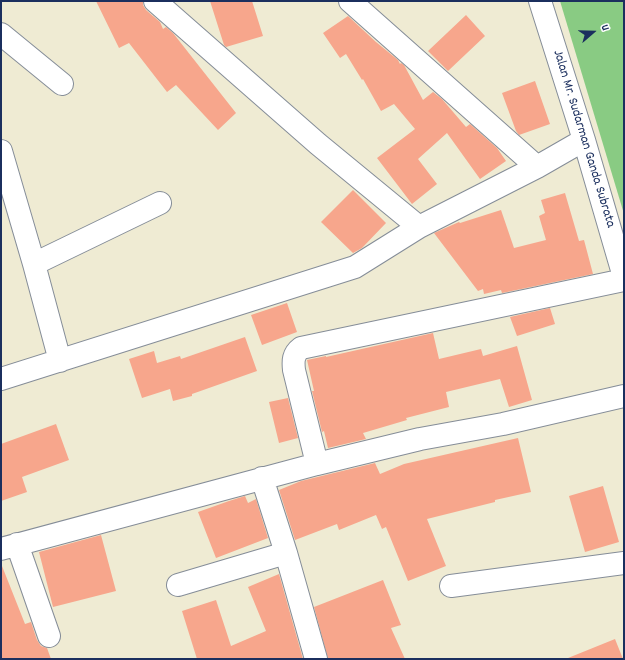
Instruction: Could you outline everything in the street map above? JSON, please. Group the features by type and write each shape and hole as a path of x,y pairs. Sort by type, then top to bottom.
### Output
{"street":[{"path":"155,1 318,144 419,227"},
{"path":"350,1 537,167"},
{"name":"Jalan Mr. Sudarman Ganda Subrata","path":"540,1 584,140 624,277"},
{"path":"1,34 62,84"},
{"path":"1,379 355,267 419,227 537,167 584,140"},
{"path":"1,151 34,264 60,361"},
{"path":"34,264 160,203"},
{"path":"317,464 294,370 294,357 297,351 301,348 624,280"},
{"path":"49,636 9,546 317,464 420,439 502,424 624,396"},
{"path":"262,478 286,553 316,659"},
{"path":"178,585 286,553"},
{"path":"451,586 624,564"}],"green space":[{"path":"560,1 624,1 624,214"}],"building":[{"path":"96,1 143,1 143,5 146,10 160,22 163,29 166,27 173,33 236,113 218,130 176,85 167,92 129,43 119,48"},
{"path":"210,1 252,1 263,36 226,47 224,45"},
{"path":"466,15 485,36 448,71 428,51"},
{"path":"348,16 398,60 400,64 401,63 404,65 423,100 433,92 442,99 466,127 470,124 497,148 506,161 480,179 447,133 418,159 437,184 412,204 377,158 415,129 394,104 381,111 363,79 362,80 346,54 340,58 323,33"},
{"path":"535,81 550,124 519,135 516,131 502,93"},
{"path":"353,190 386,223 362,248 353,253 321,222"},
{"path":"565,193 579,241 584,240 593,274 502,293 501,290 484,294 483,289 478,291 434,233 459,222 460,223 501,210 514,248 546,240 539,216 545,213 541,200"},
{"path":"287,303 297,332 262,345 251,315"},
{"path":"550,308 555,324 517,336 510,317"},
{"path":"433,333 439,359 481,349 483,356 517,346 532,400 509,407 500,379 446,392 449,407 406,418 407,420 363,433 366,439 328,448 324,431 322,432 312,391 314,391 307,360"},
{"path":"245,337 257,371 192,394 192,396 173,401 170,389 142,398 129,359 154,351 157,363 180,356 181,359"},
{"path":"288,398 298,438 279,443 269,402"},
{"path":"56,424 69,460 22,477 27,492 1,501 1,444"},
{"path":"518,438 531,492 495,500 495,502 427,519 446,566 408,581 386,527 382,529 376,515 339,530 337,524 295,540 279,490 301,481 375,463 380,474 404,464"},
{"path":"603,486 619,542 585,552 569,496"},
{"path":"245,496 248,503 256,499 268,538 216,558 198,512"},
{"path":"101,535 116,591 53,607 39,552"},
{"path":"1,566 25,624 31,622 37,640 41,646 47,648 51,659 1,659"},
{"path":"279,574 303,659 197,659 182,611 216,600 231,646 266,631 248,587"},
{"path":"383,580 401,625 391,628 405,659 328,659 314,607"},
{"path":"615,639 623,659 568,659 568,658"}]}
